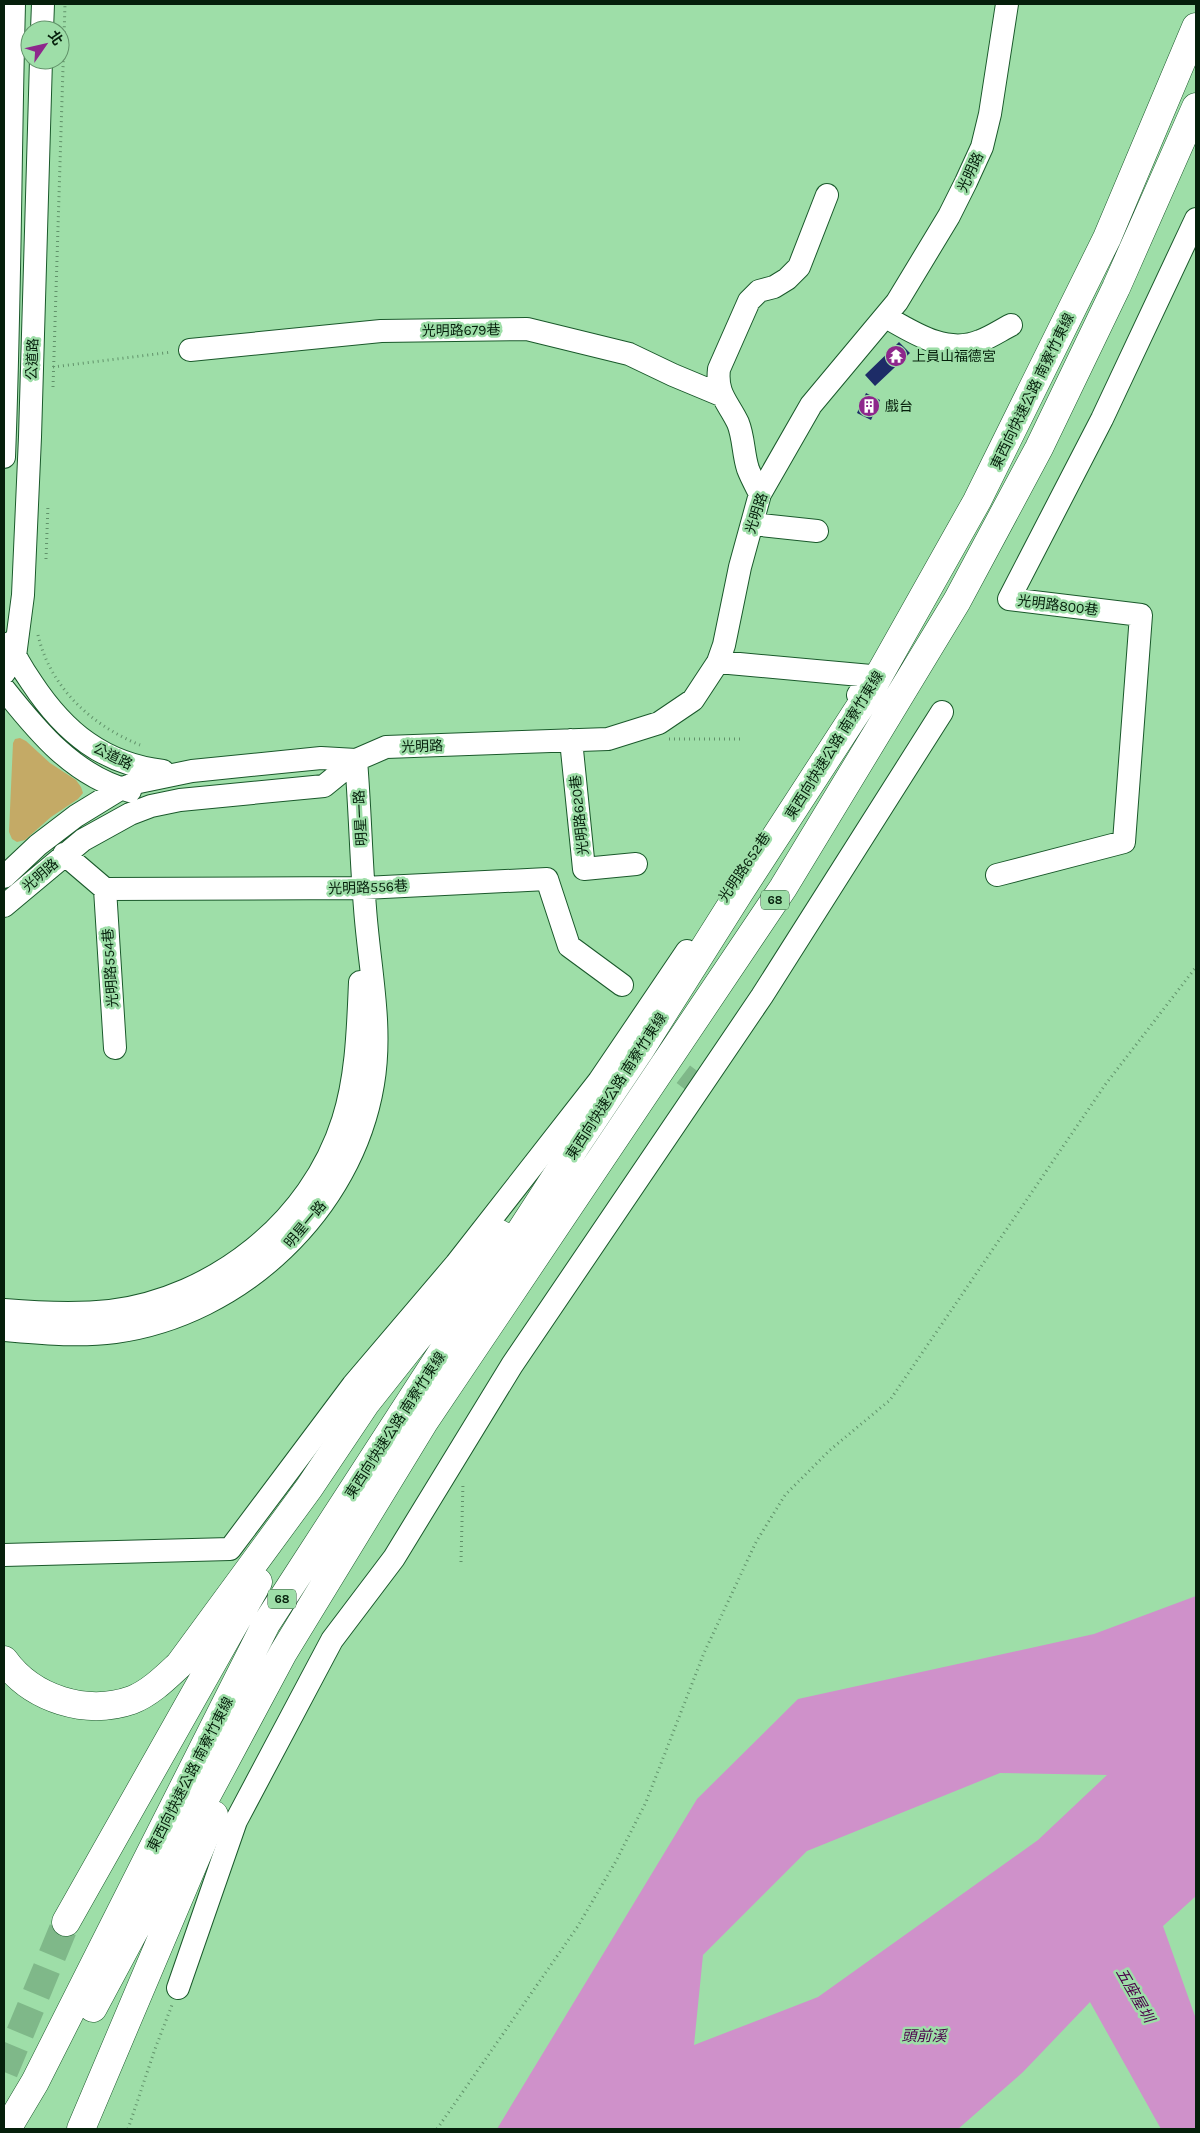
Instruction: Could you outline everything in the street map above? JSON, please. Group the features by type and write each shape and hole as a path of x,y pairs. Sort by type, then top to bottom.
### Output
{"highway":[{"name":"東西向快速公路 南寮竹東線","path":"29,2129 39,2091 266,1624 640,1050 869,693 977,501 1107,238 1196,27"},
{"name":"東西向快速公路 南寮竹東線","path":"7,2129 39,2091 283,1653 424,1422 783,888 957,601 1039,448 1116,288 1196,107"},
{"path":"4,1660 25,1684 46,1696 69,1704 99,1705 114,1704 133,1699 151,1689 178,1665 308,1488 366,1402 498,1237 577,1144"},
{"path":"66,1922 248,1600 308,1488"},
{"path":"81,2129 283,1653"}],"street":[{"name":"公道路","path":"4,446 8,385 14,4"},
{"path":"42,20 43,4"},
{"name":"光明路","path":"4,906 64,854 96,832 130,814 151,806 180,800 324,786 356,760 386,747 608,739 659,723 693,700 718,662 724,645 740,567 760,494 811,405 898,302 949,216 982,147 990,114 1007,4"},
{"name":"公道路","path":"9,665 23,594 30,437 41,70"},
{"path":"760,494 747,468 745,446 738,423 721,395 718,380 719,369 749,301 759,292 774,287 787,279 799,266 827,195"},
{"name":"光明路800巷","path":"998,875 1124,842 1141,615 1010,599 1102,419 1196,219"},
{"path":"886,317 920,337 948,344 965,345 979,342 1012,325"},
{"name":"光明路679巷","path":"190,350 381,330 528,329 629,354 672,375 721,395"},
{"path":"4,446 30,437"},
{"path":"752,524 816,531"},
{"name":"公道路","path":"4,622 9,665 58,718 92,746 108,756 134,767 163,771 192,771"},
{"name":"光明路652巷","path":"4,1555 230,1549 353,1385 456,1264 599,1081 871,676 718,662"},
{"name":"公道路","path":"4,689 41,735 59,752 94,776 120,789 147,796 180,800"},
{"path":"178,1988 236,1821 332,1640 394,1558 512,1365 762,996 942,712"},
{"name":"光明路620巷","path":"570,740 584,869 636,864"},
{"name":"光明路","path":"4,877 18,862 58,829 120,789 139,782 192,771 321,758 356,760"},
{"name":"明星一路","path":"4,1310 69,1314 110,1311 157,1301 197,1286 240,1260 276,1229 305,1196 328,1160 343,1120 363,1082 377,1034 364,898 356,760"},
{"path":"64,854 105,888"},
{"name":"光明路556巷","path":"105,888 364,898 547,879 569,946 622,985"},
{"name":"光明路554巷","path":"105,888 116,1048"},
{"name":"明星一路","path":"4,1330 68,1334 115,1332 161,1321 206,1305 252,1276 292,1242 324,1203 347,1162 362,1127 363,1082"}],"path":[{"path":"52,396 65,4"},
{"path":"53,367 190,350"},
{"path":"46,560 48,503"},
{"path":"38,634 43,656 55,677 73,700 101,724 146,747"},
{"path":"666,739 744,739"},
{"path":"437,2129 578,1926 616,1861 646,1802 704,1653 756,1542 785,1495 830,1450 890,1400 1105,1085 1196,967"},
{"path":"461,1562 463,1484 465,1477"},
{"path":"128,2129 178,1988"}],"shaded area":[{"path":"20,738 26,741 50,763 76,780 83,793 78,799 51,817 25,840 17,842 12,839 9,832 13,743 15,739"}],"water":[{"name":"頭前溪","path":"1196,1596 1196,1896 1163,1926 1196,2019 1196,2129 1161,2129 1090,2002 1023,2072 958,2129 497,2129 697,1799 798,1699 1094,1634","holes":["1000,1773 1107,1775 1038,1840 818,1997 694,2045 703,1955 807,1851"]}],"building":[{"path":"899,342 910,353 875,386 865,375"},
{"name":"戲台","path":"866,393 880,400 871,420 857,413"}],"tunnel":[{"path":"631,1034 700,1087"},
{"path":"4,2072 66,1922"}],"place":[{"name":"上員山福德宮","path":"896,356"},
{"name":"戲台","path":"869,406"}],"water label":[{"name":"五座屋圳","path":"1135,1995"}]}
